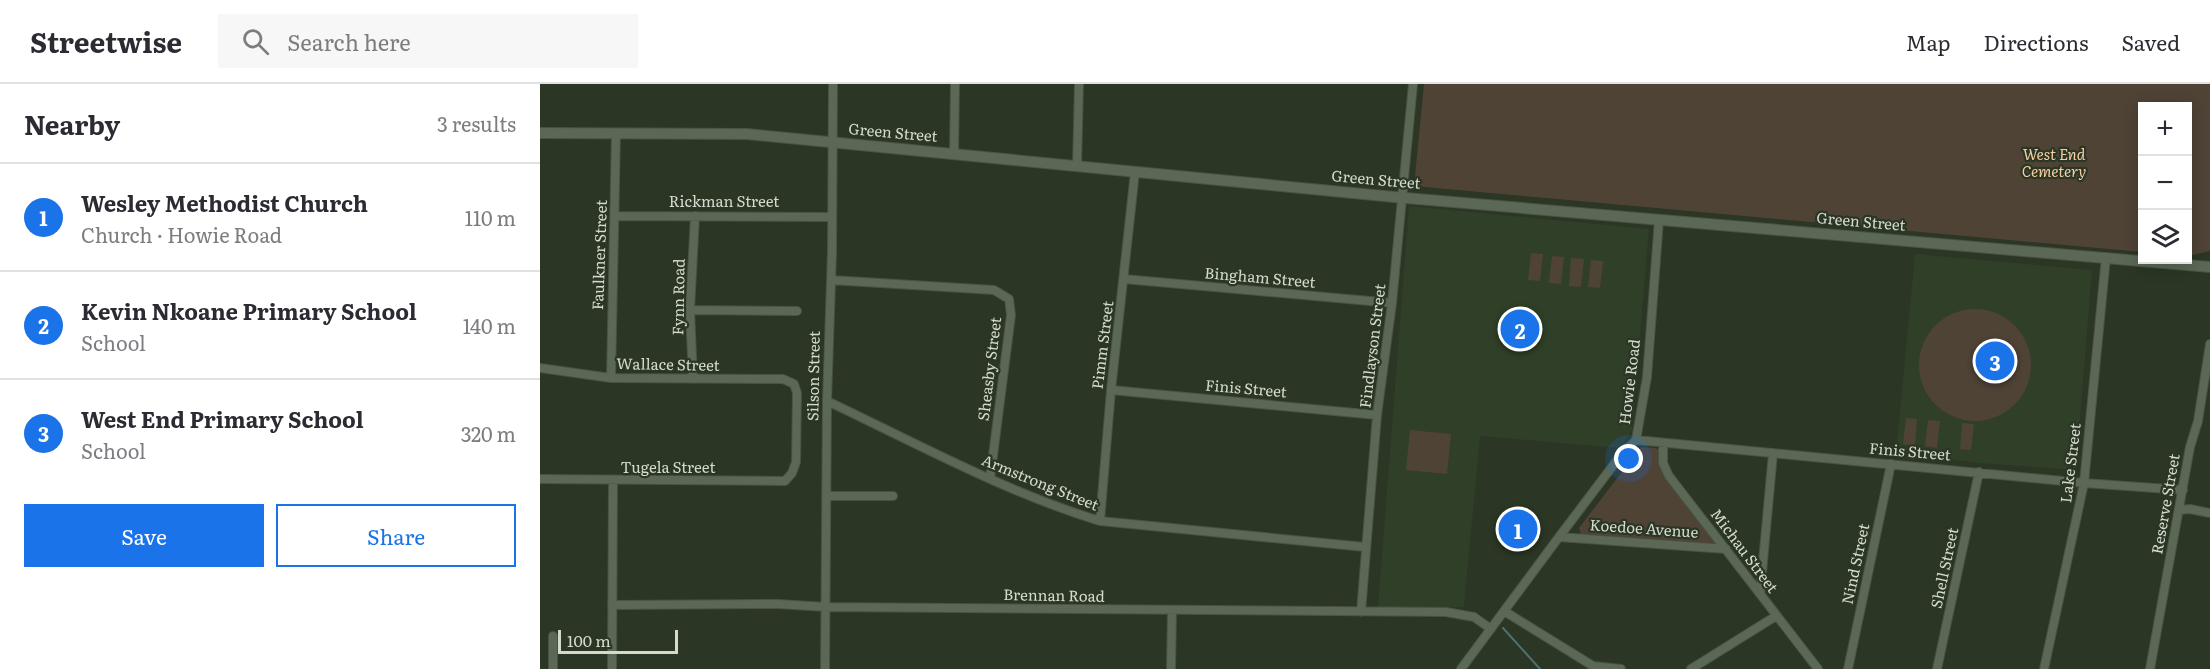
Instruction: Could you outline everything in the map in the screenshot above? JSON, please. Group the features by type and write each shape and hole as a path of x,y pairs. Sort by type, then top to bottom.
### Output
{"street":[{"name":"Silson Street","path":"825,669 833,84"},
{"path":"954,84 954,154"},
{"path":"1077,166 1079,84"},
{"name":"Findlayson Street","path":"1361,612 1377,415 1392,303 1413,84"},
{"name":"Green Street","path":"540,133 747,134 1403,197 2210,267"},
{"name":"Faulkner Street","path":"611,378 616,133"},
{"name":"Pimm Street","path":"1100,521 1111,390 1135,172"},
{"name":"Rickman Street","path":"616,216 832,217"},
{"name":"Fynn Road","path":"693,379 690,310 695,216"},
{"name":"Howie Road","path":"1461,669 1559,537 1636,440 1647,377 1659,220"},
{"name":"Lake Street","path":"2044,669 2084,483 2106,257"},
{"name":"Bingham Street","path":"1124,279 1392,303"},
{"name":"Sheasby Street","path":"831,280 994,290 1009,299 1011,315 990,478"},
{"path":"690,310 797,311"},
{"name":"Reserve Street","path":"2150,669 2190,447 2198,421 2210,344"},
{"name":"Wallace Street","path":"540,368 611,378 783,379 794,384 797,393 796,462 792,473"},
{"name":"Finis Street","path":"1111,390 1377,415"},
{"name":"Armstrong Street","path":"827,401 990,478 1079,515 1100,521 1365,547"},
{"name":"Finis Street","path":"1636,440 2084,483 2183,490"},
{"name":"Michau Street","path":"1662,444 1663,463 1669,476 1818,669"},
{"path":"1760,594 1773,453"},
{"name":"Nind Street","path":"1848,669 1891,464"},
{"name":"Shell Street","path":"1937,669 1979,472"},
{"name":"Tugela Street","path":"540,480 781,482 789,479 792,473"},
{"path":"612,669 613,481"},
{"path":"826,496 893,496"},
{"path":"2179,510 2190,509 2210,513"},
{"name":"Koedoe Avenue","path":"1559,537 1726,549"},
{"name":"Brennan Road","path":"612,605 778,604 826,607 1446,612 1474,617 1491,629"},
{"path":"1504,610 1592,668 1621,669"},
{"path":"1171,669 1172,611"},
{"path":"1690,669 1776,616"},
{"path":"553,636 553,669"}],"shaded area":[{"path":"1409,206 1649,229 1632,430 1620,448 1480,436 1464,607 1378,607"},
{"path":"1915,254 2092,270 2076,470 1980,463 1896,453"}],"green space":[{"name":"West End Cemetery","path":"1424,84 2210,84 2210,251 2192,255 2192,102 2138,102 2138,252 1414,186"},
{"path":"1531,253 1543,254 1540,281 1528,280"},
{"path":"1552,256 1564,257 1561,284 1549,283"},
{"path":"1571,258 1584,259 1581,287 1569,286"},
{"path":"1591,260 1603,261 1600,288 1588,287"},
{"path":"1975,309 1996,313 2015,325 2027,344 2031,365 2027,386 2015,405 1996,417 1975,421 1954,417 1935,405 1923,386 1919,365 1923,344 1935,325 1954,313"},
{"path":"1906,418 1917,419 1915,446 1903,444"},
{"path":"1928,420 1940,421 1937,448 1925,446"},
{"path":"1962,423 1974,424 1971,450 1960,449"},
{"path":"1410,430 1451,434 1447,474 1406,470"},
{"path":"1641,447 1656,448 1660,452 1660,461 1718,544 1581,534 1579,528"}],"waterway":[{"path":"1503,628 1540,669"}],"place":[{"name":"Kevin Nkoane Primary School","path":"1520,329"},
{"name":"West End Primary School","path":"1995,361"},
{"name":"Wesley Methodist Church","path":"1518,529"}]}
